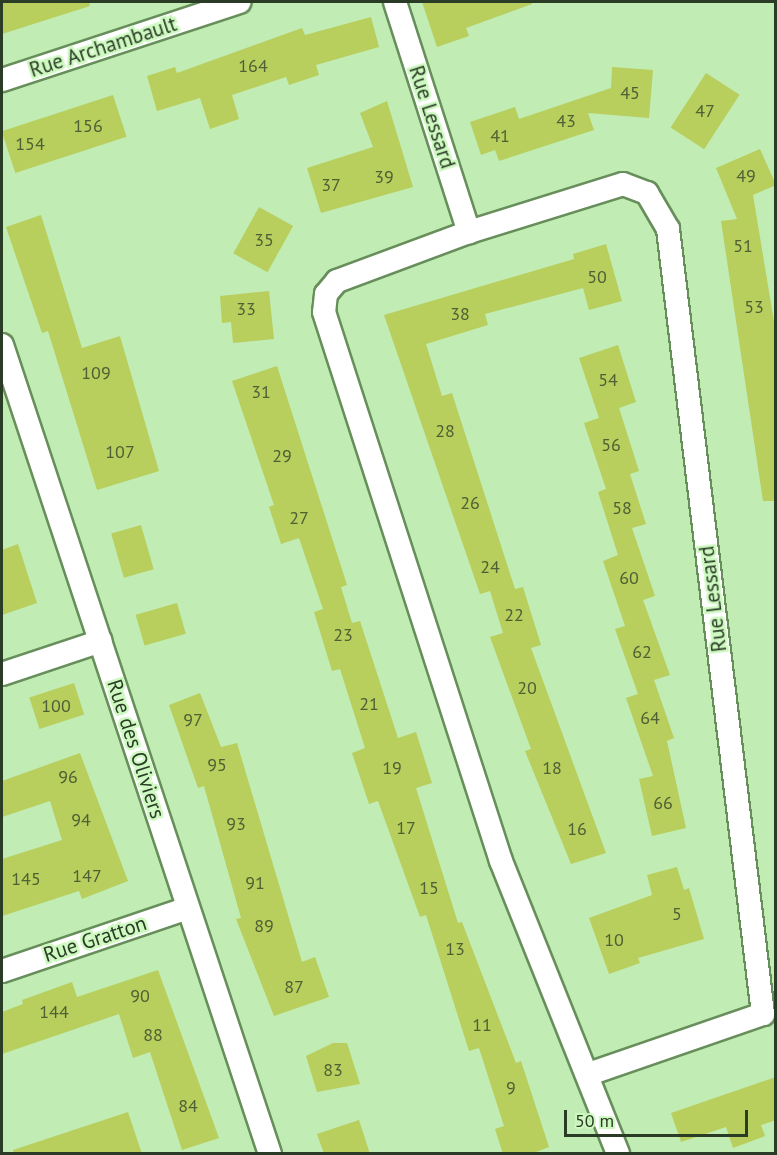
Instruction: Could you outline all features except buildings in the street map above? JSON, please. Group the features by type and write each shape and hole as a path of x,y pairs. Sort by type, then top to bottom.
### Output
{"street":[{"name":"Rue Archambault","path":"2,80 239,2"},
{"name":"Rue Lessard","path":"395,2 469,232"},
{"name":"Rue Lessard","path":"589,1074 769,1012 668,229 647,193 622,184 469,232 337,281 326,294 324,312 501,861 589,1074 618,1154"},
{"name":"Rue des Oliviers","path":"2,345 6,375 101,641 270,1154"},
{"path":"2,674 101,641"},
{"name":"Rue Gratton","path":"2,971 188,908"}]}
